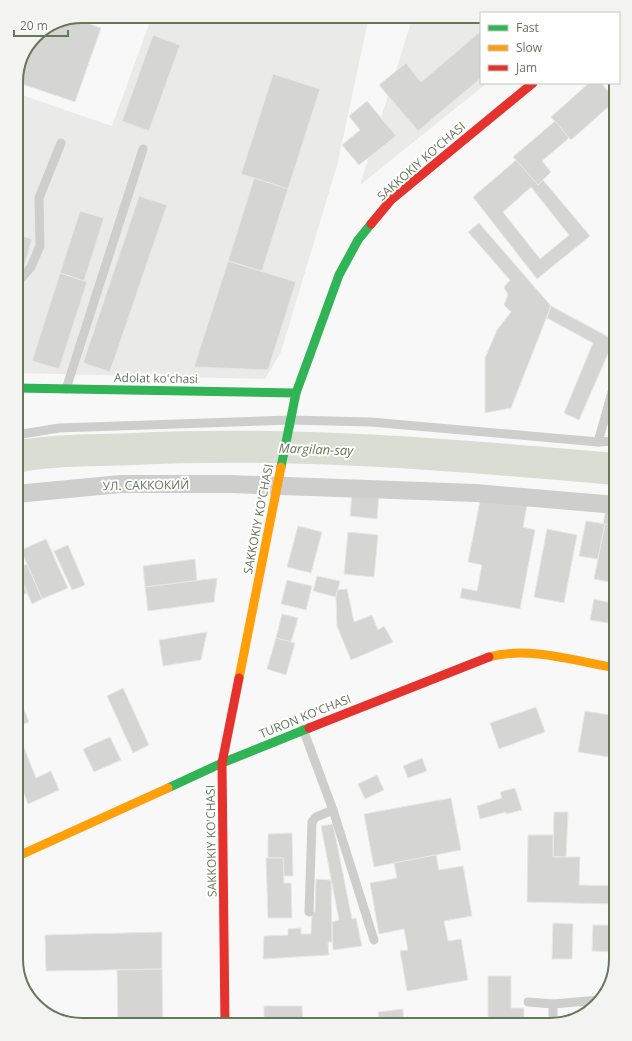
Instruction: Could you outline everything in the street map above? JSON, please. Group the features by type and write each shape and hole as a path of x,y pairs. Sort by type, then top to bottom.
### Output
{"street":[{"name":"SAKKOKIY KO'CHASI","path":"225,1018 222,763 296,393 339,275 358,240 391,200 532,84"},
{"name":"Adolat koʻchasi","path":"23,388 296,393"},
{"name":"УЛ. САККОКИЙ","path":"23,493 121,484 277,486 476,493 609,504"},
{"name":"TURON KO'CHASI","path":"23,854 222,763 303,729 478,660 504,653 531,653 609,667"}],"lane":[{"path":"23,276 31,267 40,246 39,198 61,143"},
{"path":"66,389 143,149"},
{"path":"598,442 609,403"},
{"path":"23,434 59,428 290,420 371,422 598,442 609,441"},
{"path":"303,729 334,810 374,940"},
{"path":"309,912 310,830 312,822 316,817 334,810"},
{"path":"528,1002 552,1004 592,1001"},
{"path":"552,1004 553,1018"}],"shaded area":[{"path":"149,23 368,23 338,162 281,352 265,379 23,373 23,95 112,126"},
{"path":"411,23 480,23 480,84 486,84 360,185"}],"building":[{"path":"87,23 101,28 75,102 23,84 23,78 25,66 29,56 35,46 43,38 59,27 70,24"},
{"path":"480,32 480,79 418,131 379,85 406,63 421,82"},
{"path":"153,35 180,45 149,131 122,121"},
{"path":"273,74 320,89 288,189 241,174"},
{"path":"588,84 602,84 609,92 609,106 571,140 551,117"},
{"path":"367,101 396,136 359,165 342,145 360,130 349,116"},
{"path":"555,121 569,138 542,161 551,172 538,185 513,157"},
{"path":"516,160 538,185 543,180 590,236 537,279 473,197","holes":["531,187 569,235 540,259 503,212"]},
{"path":"254,178 288,189 262,271 228,261"},
{"path":"139,196 167,205 110,372 83,363"},
{"path":"80,211 104,218 84,281 60,273"},
{"path":"479,223 551,306 511,408 485,413 485,358 497,330 511,312 504,305 508,295 504,287 510,280 468,232"},
{"path":"23,236 32,239 23,270"},
{"path":"228,261 296,282 268,370 194,367"},
{"path":"60,273 87,282 59,369 32,361"},
{"path":"551,306 609,337 609,351 579,420 564,413 593,343 547,318"},
{"path":"352,493 379,496 377,519 350,516"},
{"path":"481,496 527,505 523,527 535,530 520,609 460,598 462,588 477,591 482,565 468,562"},
{"path":"606,508 609,509 609,525 603,524"},
{"path":"586,521 605,524 598,559 579,556"},
{"path":"605,524 609,525 609,582 594,579"},
{"path":"298,526 322,532 311,573 287,567"},
{"path":"547,529 577,535 564,603 534,597"},
{"path":"348,532 378,535 374,577 344,574"},
{"path":"46,539 68,588 42,599 23,555 23,549"},
{"path":"68,545 85,585 72,590 54,551"},
{"path":"195,559 197,581 145,587 143,566"},
{"path":"27,564 42,599 32,604 23,583 23,566"},
{"path":"317,576 340,581 336,597 313,591"},
{"path":"217,578 214,602 148,611 145,587"},
{"path":"287,580 312,586 306,610 281,604"},
{"path":"23,584 27,593 23,595"},
{"path":"347,589 354,622 372,615 378,630 384,626 393,642 351,660 337,626 337,590"},
{"path":"594,599 609,602 608,623 590,620"},
{"path":"282,614 298,618 291,642 276,638"},
{"path":"207,632 201,660 163,666 159,640"},
{"path":"276,638 295,643 286,675 267,669"},
{"path":"123,688 149,745 133,753 107,696"},
{"path":"23,707 29,722 23,724"},
{"path":"536,707 545,732 499,749 490,723"},
{"path":"585,711 609,715 609,757 578,752"},
{"path":"110,737 121,760 94,772 83,749"},
{"path":"23,745 36,778 51,771 59,790 28,804 23,791"},
{"path":"422,758 427,771 408,778 403,766"},
{"path":"377,775 384,790 365,799 358,784"},
{"path":"515,788 522,810 506,814 506,812 480,819 477,806 502,798 500,792"},
{"path":"451,798 461,850 374,867 364,814"},
{"path":"554,812 568,812 566,857 553,857"},
{"path":"333,824 352,919 356,918 362,946 333,950 332,922 339,920 321,826"},
{"path":"292,833 293,876 284,876 283,858 268,858 268,834"},
{"path":"528,835 553,835 553,857 580,857 579,885 609,886 609,904 527,902"},
{"path":"436,855 439,870 463,866 472,916 444,921 448,941 461,939 468,980 407,991 400,951 408,950 404,929 379,934 370,883 397,878 394,863"},
{"path":"266,858 283,858 284,883 291,883 292,918 268,918"},
{"path":"316,879 331,880 332,942 328,942 329,955 263,959 264,936 288,935 288,929 301,928 301,934 311,934 312,912 315,912"},
{"path":"553,923 573,924 572,959 552,959"},
{"path":"593,925 609,925 609,952 592,951"},
{"path":"162,932 162,969 46,971 45,935"},
{"path":"162,969 163,1018 118,1018 117,970"},
{"path":"488,976 511,976 511,1008 524,1008 524,1018 488,1018"},
{"path":"264,1006 302,1006 303,1018 264,1018"},
{"path":"403,1009 404,1018 379,1018 378,1012"}],"waterway":[{"name":"Margilan-say","path":"23,456 74,451 193,447 314,448 435,454 609,468"}],"traffic: fast":[{"path":"281,467 296,393 339,275 358,240 371,224"},
{"path":"23,388 296,393"},
{"path":"168,788 222,763 309,728"}],"traffic: slow":[{"path":"239,678 281,467"},
{"path":"489,657 520,653 536,654 609,667"},
{"path":"23,854 168,788"}],"traffic: jam":[{"path":"371,224 391,200 532,84"},
{"path":"309,728 489,657"},
{"path":"225,1018 222,763 239,678"}]}
